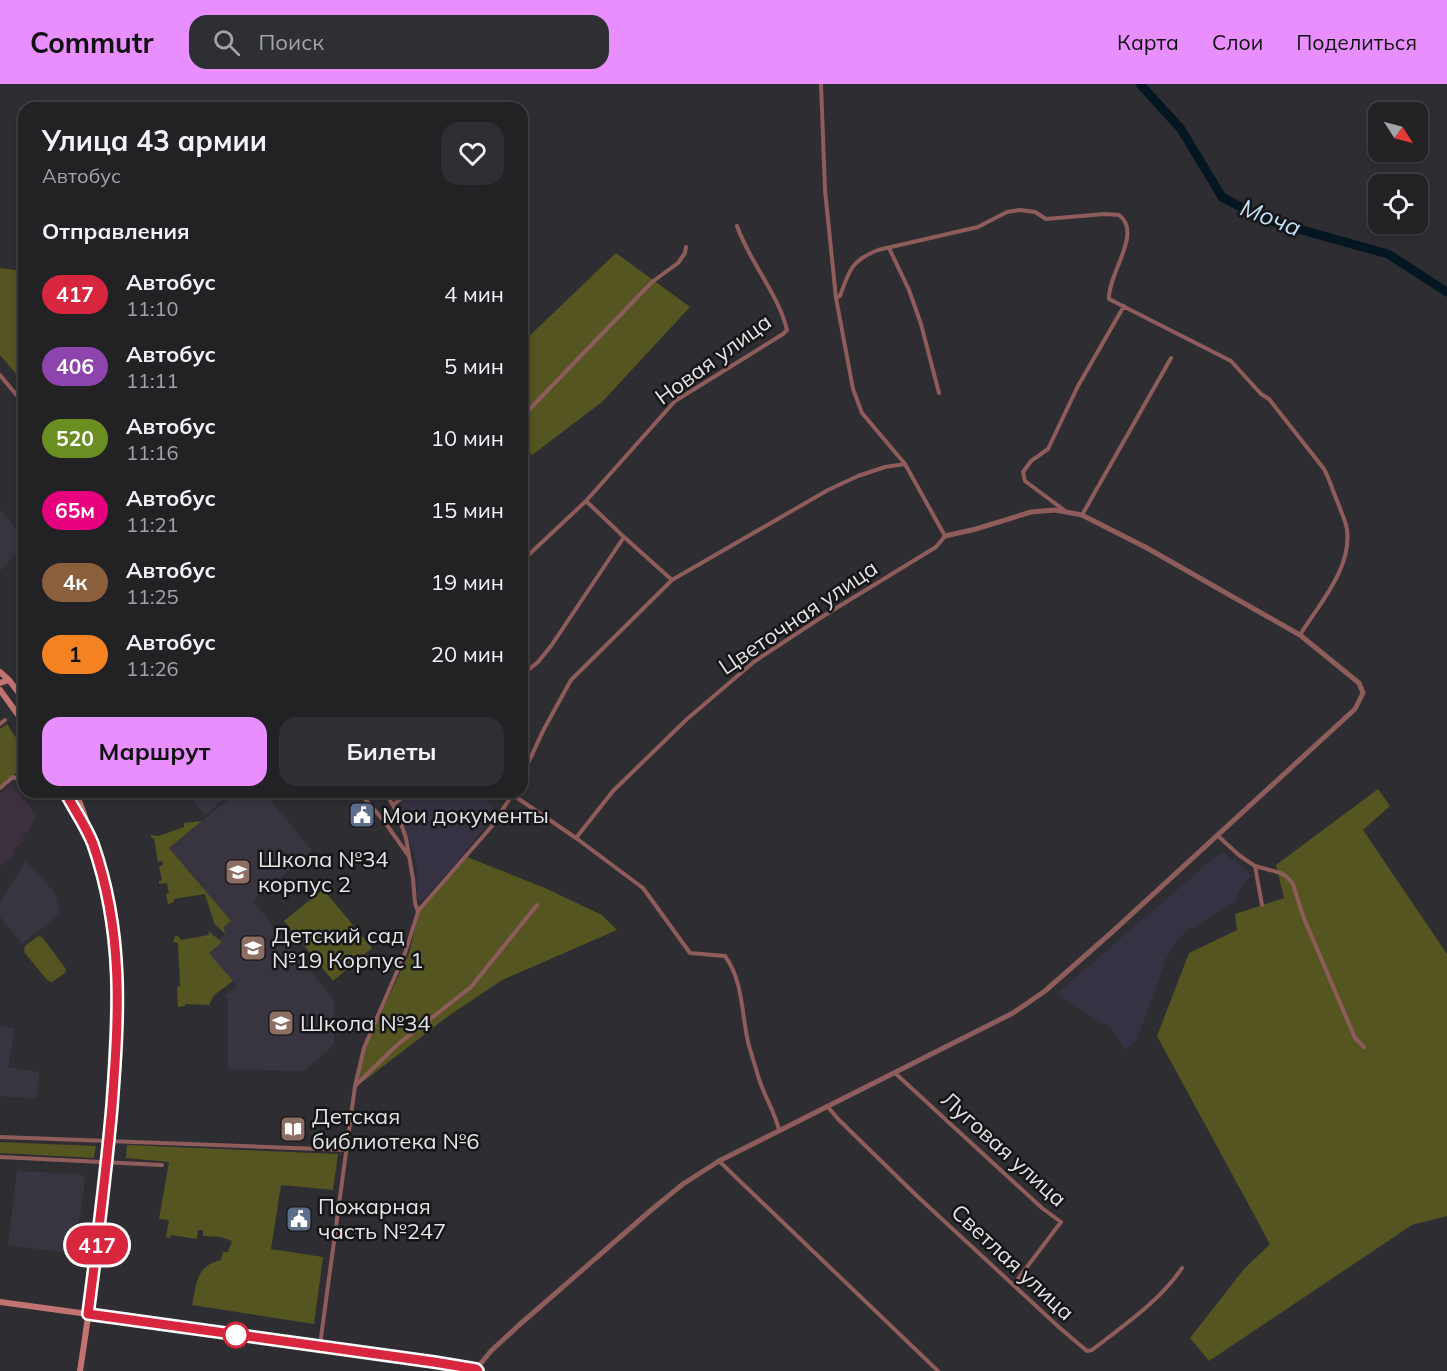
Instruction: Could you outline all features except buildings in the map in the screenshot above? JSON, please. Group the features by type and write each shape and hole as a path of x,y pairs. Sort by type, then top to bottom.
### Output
{"main road":[{"path":"0,672 18,691"},
{"path":"0,683 9,680"},
{"path":"0,690 18,715"},
{"path":"68,798 92,842"},
{"path":"78,798 103,881 118,970 117,1036 109,1141 80,1371"},
{"path":"0,1302 88,1314"},
{"path":"68,1311 80,1318 86,1329"}],"street":[{"path":"88,1314 320,1345 477,1370 490,1351 683,1184 719,1161 1013,1013 1045,991 1355,709 1363,693 1359,683 1300,635 1147,548 1082,515 1055,510 1031,512 945,536 905,464 862,413 853,389 836,298 825,190 821,84"},
{"path":"836,298 840,296 847,275 856,262 868,254 978,227 1007,212 1035,212 1046,219 1096,214 1119,215 1127,225 1128,240 1112,278 1109,299 1231,361 1276,407 1330,479 1347,527 1348,543 1344,562 1300,635"},
{"name":"Новая улица","path":"528,555 586,501 675,402 787,330 774,298 743,244 737,226"},
{"path":"528,411 652,282 678,262 685,253 686,247"},
{"path":"889,248 909,290 921,324 939,393"},
{"path":"1066,512 1026,481 1023,472 1031,462 1048,449 1078,386 1124,306"},
{"path":"1082,515 1171,358"},
{"path":"0,375 18,397"},
{"path":"528,763 571,680 672,579 830,490 885,467 905,464"},
{"path":"586,501 672,579"},
{"name":"Цветочная улица","path":"576,838 613,791 687,719 736,676 786,640 936,547 945,536"},
{"path":"528,670 551,646 624,537"},
{"path":"0,724 5,720"},
{"path":"0,788 13,777 18,779"},
{"path":"364,798 410,857"},
{"path":"390,798 394,804 406,838 418,912"},
{"path":"394,804 402,798"},
{"path":"320,1345 355,1086 364,1048 405,952 418,912 492,826 511,798"},
{"path":"521,798 643,888 690,953 725,956 733,967 740,989 749,1043 760,1083 779,1130"},
{"path":"1218,836 1255,866 1281,873 1293,884 1355,1038 1364,1047"},
{"path":"1255,866 1262,905"},
{"path":"355,1086 397,1045 471,987 537,905"},
{"name":"Луговая улица","path":"894,1072 1042,1208 1061,1222 1014,1284"},
{"name":"Светлая улица","path":"828,1107 917,1196 1087,1351 1092,1350 1138,1314 1174,1280 1182,1268"},
{"path":"329,1150 349,1133"},
{"path":"0,1137 346,1150"},
{"path":"0,1157 162,1165"},
{"path":"719,1161 938,1371"}],"shaded area":[{"path":"616,253 690,307 602,402 532,455 528,450 528,337"},
{"path":"0,268 18,270 18,376 0,355"},
{"path":"0,509 18,530 18,551 0,571"},
{"path":"7,724 18,741 18,772 0,786 0,729"},
{"path":"11,784 18,792 18,798 23,798 37,815 22,837 24,840 12,850 15,854 0,866 0,793"},
{"path":"1378,789 1390,806 1363,830 1447,954 1447,1216 1412,1225 1209,1361 1190,1338 1244,1269 1270,1244 1157,1036 1189,953 1237,930 1235,914 1284,898 1276,865"},
{"path":"191,798 225,798 205,815"},
{"path":"231,798 268,798 311,849 253,901 334,1000 334,1045 304,1071 228,1069 228,1000 225,996 237,986 209,953 221,942 219,939 225,934 224,927 231,921 169,848"},
{"path":"407,798 483,798 496,812 460,859 421,902 417,898 416,862 398,807"},
{"path":"202,821 169,848 231,921 224,927 225,934 214,923 205,894 174,899 174,902 168,904 167,883 159,884 162,880 159,867 163,865 162,861 158,862 154,838 151,838 151,835 159,836 184,827 184,823"},
{"path":"1221,852 1237,862 1252,876 1238,892 1236,901 1184,933 1176,942 1167,957 1137,1039 1126,1050 1112,1029 1056,994"},
{"path":"467,857 545,888 602,915 617,930 502,980 447,1017 364,1081 358,1077 364,1050 409,953 419,912"},
{"path":"26,861 55,893 60,914 22,944 0,917 0,903"},
{"path":"323,889 372,948 333,981 284,921"},
{"path":"208,931 222,942 209,953 233,981 214,995 209,1005 185,1004 185,1006 178,1007 177,987 180,986 178,943 173,942 175,936 181,940 209,935"},
{"path":"38,936 42,937 66,969 65,973 52,982 48,981 24,952 25,946"},
{"path":"0,1026 15,1028 8,1067 39,1072 37,1099 0,1096"},
{"path":"0,1142 96,1146 94,1158 0,1153"},
{"path":"127,1145 338,1154 333,1190 281,1185 271,1249 323,1257 314,1324 192,1305 202,1271 207,1266 221,1260 223,1252 228,1252 232,1241 221,1237 203,1236 203,1230 198,1230 197,1239 171,1235 170,1238 166,1237 169,1220 159,1219 169,1162 126,1158"},
{"path":"17,1171 80,1174 85,1179 75,1254 8,1245"}],"waterway":[{"name":"Моча","path":"1140,84 1181,129 1222,197 1263,219 1388,254 1447,292"}],"bus line":[{"name":"417","path":"68,798 92,842 111,919 118,970 117,1036 108,1152 88,1314 320,1345 456,1365 478,1371"}],"place":[{"name":"Мои документы","path":"362,815"},
{"name":"Школа №34 корпус 2","path":"238,872"},
{"name":"Детский сад №19 Корпус 1","path":"253,948"},
{"name":"Школа №34","path":"281,1023"},
{"name":"Детская библиотека №6","path":"293,1129"},
{"name":"Пожарная часть №247","path":"299,1219"}]}
